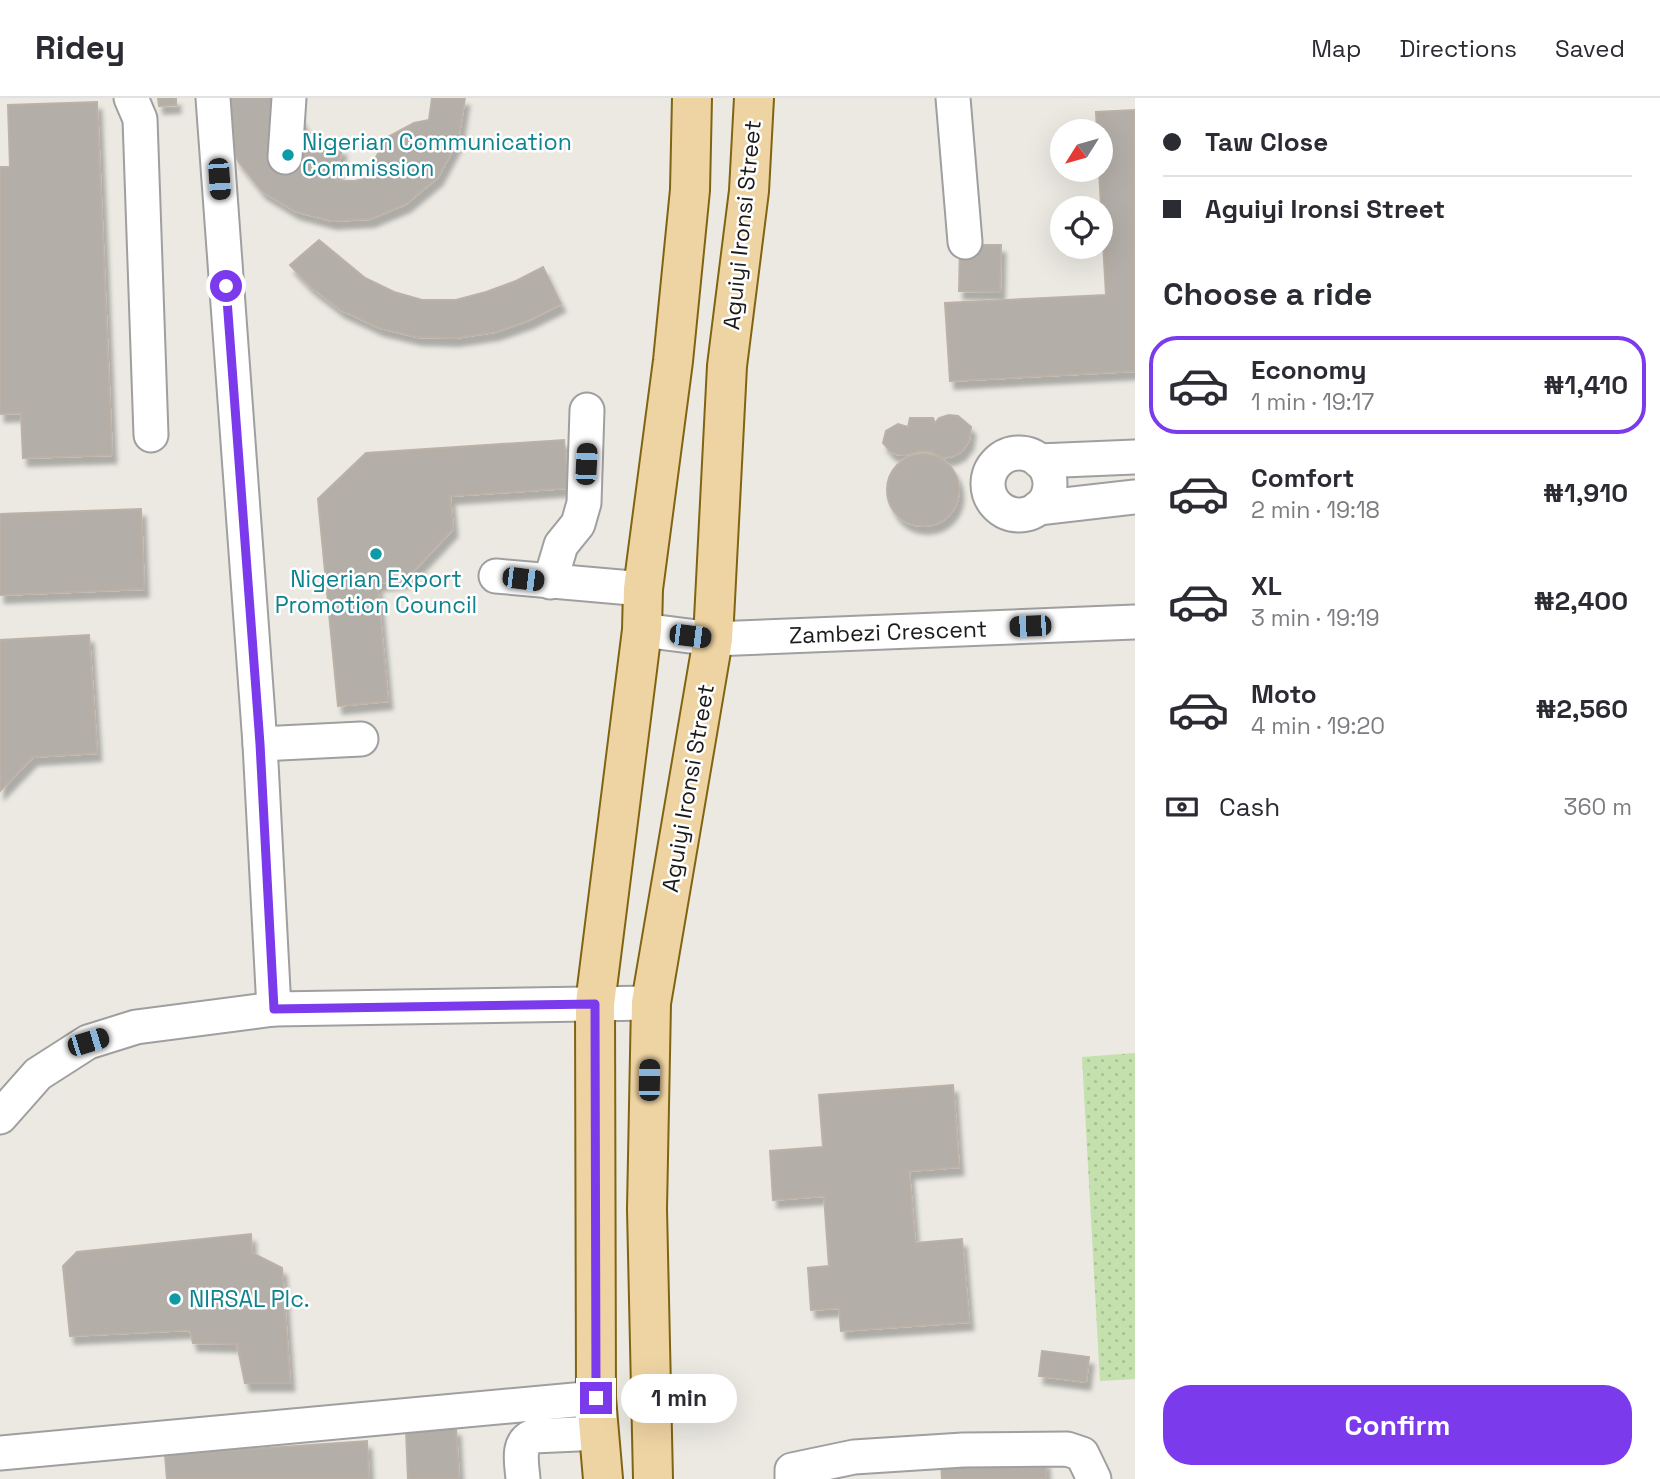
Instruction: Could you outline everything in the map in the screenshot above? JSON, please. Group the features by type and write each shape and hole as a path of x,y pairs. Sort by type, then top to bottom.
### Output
{"main road":[{"path":"603,1479 598,1416 595,1004 642,631 643,589 673,361 691,190 692,98"},
{"name":"Aguiyi Ironsi Street","path":"653,1479 647,1209 651,1003 713,639 727,366 750,191 754,98"}],"street":[{"path":"131,98 140,119 151,435"},
{"path":"213,98 260,744 274,1009"},
{"path":"285,157 289,98"},
{"path":"953,98 965,242"},
{"path":"550,582 561,545 578,524 584,503 587,410"},
{"path":"1135,457 1039,461 1019,453 1008,454 999,460 988,478 991,499 998,507 1018,515 1038,508 1135,497"},
{"path":"1038,508 1049,490 1046,469 1039,461"},
{"path":"496,576 643,589"},
{"name":"Zambezi Crescent","path":"642,631 713,639 1135,622"},
{"path":"260,744 361,739"},
{"path":"6,1101 38,1074 88,1042 136,1027 274,1009 651,1003"},
{"path":"0,1453 598,1416"},
{"path":"523,1479 522,1446 526,1439 598,1416"},
{"path":"792,1479 792,1471 854,1457 963,1450 1067,1449 1082,1454 1094,1479"}],"green space":[{"path":"1135,1053 1135,1379 1100,1381 1082,1057"}],"building":[{"path":"158,98 176,98 176,105 159,106"},
{"name":"Nigerian Communication Commission","path":"222,98 297,98 298,113 307,131 324,144 342,148 336,181 355,181 373,176 373,163 386,138 414,123 429,120 432,98 465,98 458,140 438,177 406,204 370,219 332,221 295,211 262,191 238,161 223,126"},
{"path":"97,102 112,455 23,458 21,413 0,414 0,167 10,167 8,105"},
{"path":"1135,110 1135,371 950,381 945,303 1106,295 1104,259 1113,259 1113,196 1100,196 1100,182 1113,182 1113,119 1096,119 1096,112"},
{"path":"319,240 365,278 394,292 422,300 456,300 486,292 543,267 561,304 529,320 495,332 455,338 417,337 380,328 341,310 310,286 290,265"},
{"path":"960,245 1001,245 1000,292 959,291"},
{"path":"958,416 971,427 969,441 961,452 953,456 943,458 932,452 919,451 905,455 896,454 883,443 886,431 898,424 908,427 910,418 933,418 935,423 939,418"},
{"name":"Nigerian Export Promotion Council","path":"564,440 568,488 450,496 453,529 405,580 377,583 388,701 338,706 318,499 366,453"},
{"path":"923,454 943,460 953,470 959,490 953,510 943,520 923,526 903,520 893,510 887,490 893,470 903,460"},
{"path":"141,509 144,589 0,595 0,514"},
{"path":"89,635 97,753 33,757 0,791 0,640"},
{"path":"953,1085 959,1167 909,1171 915,1243 962,1239 969,1322 841,1331 839,1308 811,1310 808,1268 829,1266 824,1196 773,1200 770,1151 823,1147 819,1095"},
{"name":"NIRSAL Plc.","path":"251,1234 252,1253 282,1268 290,1383 245,1383 237,1344 193,1343 190,1330 70,1336 63,1266 77,1252"},
{"path":"1042,1351 1089,1357 1086,1382 1039,1376"},
{"path":"456,1428 459,1479 408,1479 406,1431"},
{"path":"367,1441 369,1479 167,1479 165,1455"},
{"path":"1045,1460 1046,1479 942,1479 941,1464"}],"place":[{"name":"Nigerian Communication Commission","path":"288,155"},
{"name":"Nigerian Export Promotion Council","path":"376,554"},
{"name":"NIRSAL Plc.","path":"175,1299"}],"route":[{"path":"226,286 260,744 274,1009 595,1004 596,1398"}]}
